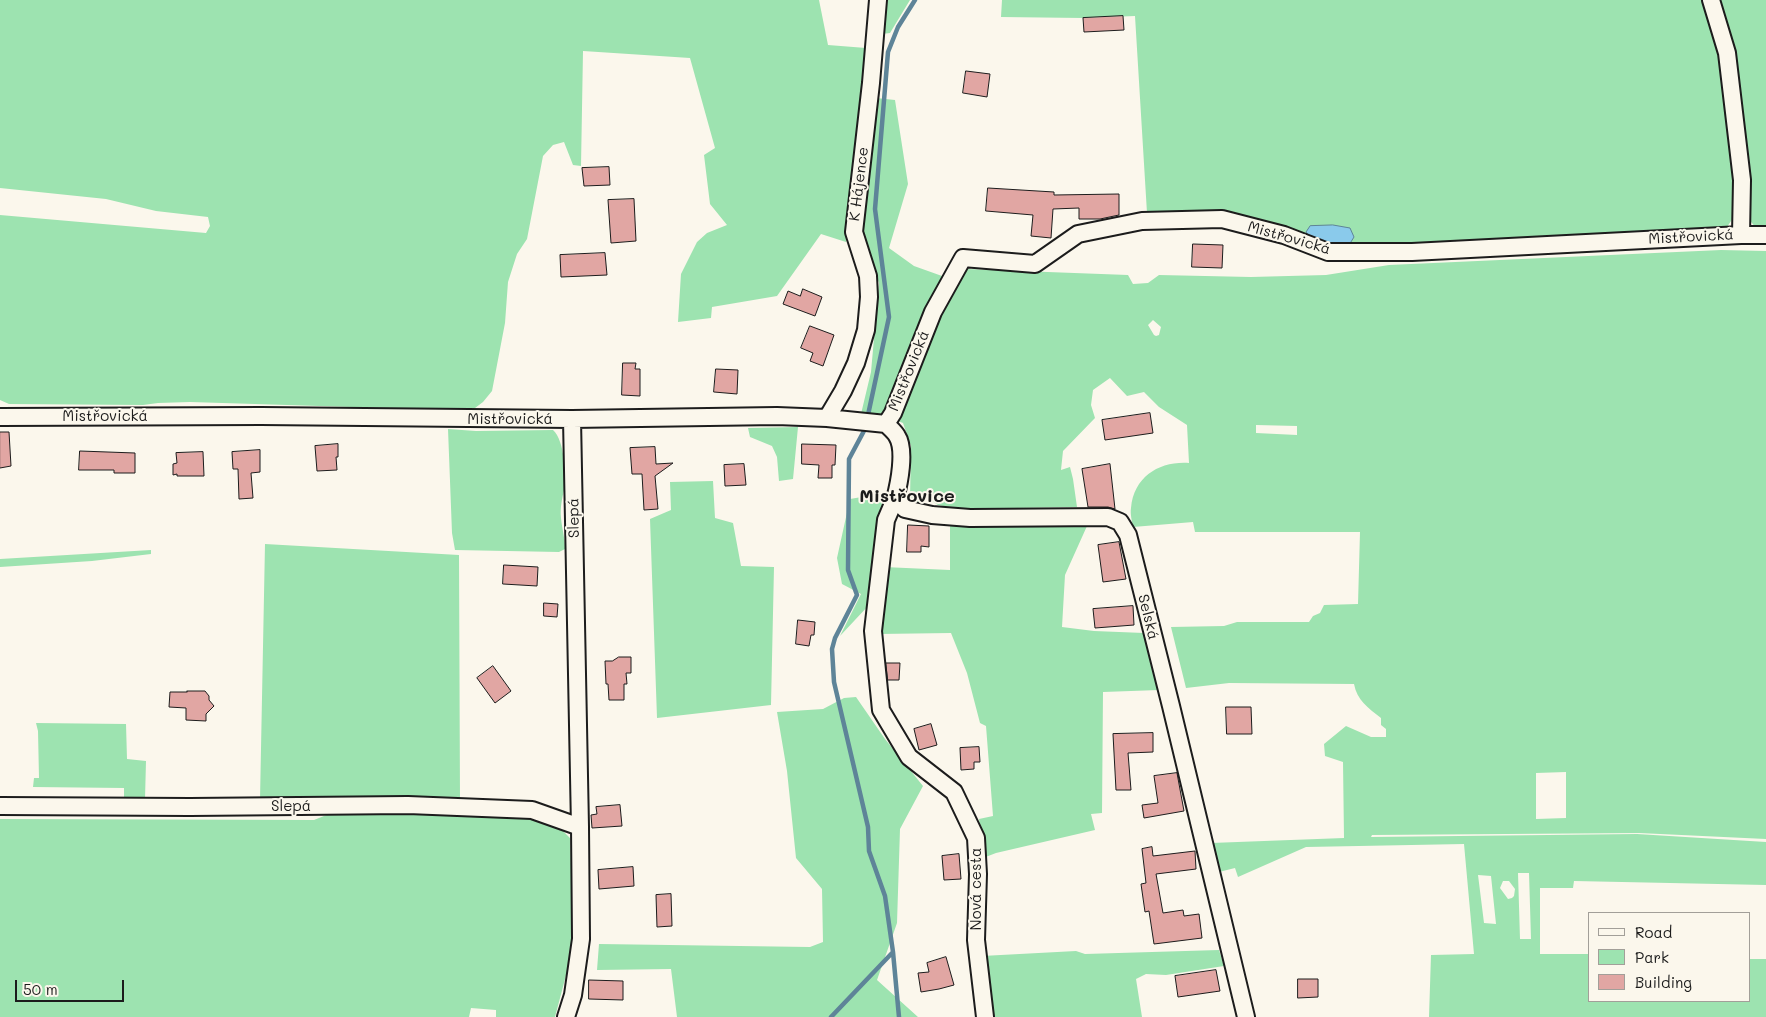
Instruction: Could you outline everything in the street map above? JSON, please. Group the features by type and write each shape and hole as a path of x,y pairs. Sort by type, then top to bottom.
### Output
{"street":[{"name":"K Hájence","path":"827,418 843,391 856,363 866,330 869,297 868,276 854,232 871,83 878,0"},
{"path":"1711,0 1727,53 1742,180 1741,235"},
{"name":"Mistřovická","path":"0,417 233,416 572,419 696,416 827,418 874,423 893,413 933,312 963,258 1035,264 1078,234 1142,221 1222,219 1284,235 1328,252 1412,252 1766,235"},
{"name":"Slepá","path":"566,1017 573,995 581,939 572,419"},
{"path":"874,423 898,437 901,457 900,480 895,499"},
{"name":"Nová cesta","path":"895,499 886,520 873,631 881,710 908,758 954,792 976,838 978,874 976,940 985,1017"},
{"name":"Selská","path":"895,499 904,509 932,516 970,518 1108,517 1120,522 1128,535 1246,1017"},
{"name":"Slepá","path":"0,806 408,805 532,810 580,827"}],"green space":[{"path":"0,0 819,0 828,45 866,48 846,242 821,234 777,296 712,307 711,318 678,322 681,274 697,242 707,233 727,225 710,204 704,155 715,148 690,58 583,51 581,166 573,165 564,142 553,145 543,156 527,239 517,254 508,282 505,323 492,391 475,408 449,410 190,402 143,405 9,404 0,400 0,215 206,233 210,226 208,217 156,211 106,199 0,188"},
{"path":"885,0 910,0 890,33 882,34"},
{"path":"1002,0 1708,0 1728,79 1737,212 1727,227 1718,229 1408,248 1313,242 1147,213 1135,16 1083,18 1001,17"},
{"path":"1715,0 1766,0 1766,240 1747,217"},
{"path":"876,98 895,100 908,184 889,248 914,266 953,281 967,269 1128,275 1133,284 1148,283 1159,275 1251,277 1326,275 1389,265 1721,250 1766,251 1766,839 1639,833 1372,835 1371,837 1637,834 1766,842 1766,885 1574,881 1573,888 1540,888 1540,954 1588,954 1588,1002 1751,1002 1751,959 1766,959 1766,1017 1429,1017 1431,955 1474,954 1464,844 1306,847 1238,877 1235,868 1219,872 1211,843 1344,838 1343,762 1325,756 1324,744 1346,726 1371,737 1386,737 1386,729 1381,725 1381,718 1360,699 1354,684 1229,683 1186,688 1171,627 1224,626 1237,622 1309,622 1313,616 1320,613 1324,605 1358,604 1360,532 1195,532 1193,522 1133,527 1131,510 1133,497 1143,479 1159,468 1178,463 1189,463 1187,425 1159,407 1144,392 1127,396 1110,378 1093,390 1091,405 1095,418 1063,451 1061,470 1070,467 1077,507 957,509 938,505 927,498 922,506 910,499 911,446 903,423 881,414 861,414 871,372 879,283 861,236","holes":["1153,320 1161,327 1159,335 1156,336 1148,325","1256,425 1297,426 1297,435 1256,433","1566,772 1566,818 1536,819 1536,773","1518,873 1529,873 1531,939 1520,939","1478,875 1491,876 1496,924 1484,923","1503,881 1509,881 1515,889 1512,898 1508,899 1500,888"]},
{"path":"798,427 793,479 779,481 777,457 772,446 750,437 748,428"},
{"path":"448,429 476,431 553,430 560,442 565,467 561,522 565,549 559,552 455,550 452,533"},
{"path":"713,481 715,518 733,523 741,566 774,567 771,705 657,718 650,519 671,510 670,482"},
{"path":"879,494 885,503 869,605 840,636 861,594 842,584 837,558 850,499"},
{"path":"950,525 1087,526 1065,575 1062,627 1094,631 1144,633 1159,690 1103,692 1102,813 1091,814 1095,830 996,853 983,858 979,819 993,816 986,726 980,723 967,673 951,633 878,634 884,567 950,570"},
{"path":"265,544 459,555 460,802 260,800"},
{"path":"151,550 151,554 92,561 0,567 0,559"},
{"path":"856,697 885,739 923,786 900,829 897,923 877,980 918,1017 677,1017 671,969 597,970 599,944 810,947 823,942 822,889 796,858 787,771 777,712 823,709 844,698"},
{"path":"36,723 126,724 127,759 146,761 145,799 124,798 124,788 33,787 34,778 39,778 38,731"},
{"path":"329,814 461,815 536,819 557,825 570,838 574,945 555,1017 496,1017 496,1010 471,1008 469,1017 0,1017 0,819 314,820"},
{"path":"1219,950 1224,966 1166,975 1146,974 1136,979 1142,1017 992,1017 982,956 1076,951 1085,954"}],"water":[{"path":"1333,225 1350,228 1354,237 1349,245 1320,245 1306,232 1310,226"}],"building":[{"path":"1123,16 1124,30 1084,32 1083,18"},
{"path":"966,71 990,74 987,97 963,93"},
{"path":"609,167 610,185 584,186 582,168"},
{"path":"988,188 1054,192 1054,195 1119,194 1119,215 1100,219 1079,219 1079,208 1053,209 1051,238 1031,236 1033,215 986,211"},
{"path":"634,199 636,241 611,243 608,200"},
{"path":"1193,244 1223,245 1222,268 1192,267"},
{"path":"605,253 607,275 561,277 560,255"},
{"path":"803,289 822,297 815,316 783,304 788,291 800,296"},
{"path":"810,326 834,335 823,366 810,361 813,353 801,348"},
{"path":"623,363 636,363 635,369 640,369 640,396 622,395"},
{"path":"716,369 738,370 737,394 714,392"},
{"path":"1150,413 1153,433 1105,440 1102,420"},
{"path":"0,432 9,432 11,466 0,468"},
{"path":"338,444 337,470 317,471 315,446"},
{"path":"802,444 836,445 835,465 832,465 832,478 818,478 819,465 802,464"},
{"path":"655,447 656,464 673,463 655,476 658,509 644,510 642,474 632,474 630,448"},
{"path":"260,450 260,472 251,473 253,498 239,499 238,469 233,469 232,452"},
{"path":"80,451 135,453 135,473 114,473 114,470 79,470"},
{"path":"203,452 204,476 173,475 173,464 177,463 176,453"},
{"path":"744,464 746,485 725,486 724,465"},
{"path":"1110,464 1115,509 1088,507 1082,469"},
{"path":"908,525 929,526 929,547 921,546 921,552 907,552"},
{"path":"1119,542 1126,579 1103,582 1098,545"},
{"path":"504,565 538,567 537,586 503,584"},
{"path":"544,603 558,604 557,617 544,616"},
{"path":"1133,606 1134,625 1095,628 1093,609"},
{"path":"798,620 815,622 814,635 811,635 809,646 796,644"},
{"path":"619,657 631,657 631,673 626,673 627,684 624,684 624,700 609,700 605,661 612,661"},
{"path":"886,663 900,663 899,680 888,680"},
{"path":"493,666 511,691 495,703 477,678"},
{"path":"205,691 209,696 209,700 214,706 206,714 206,721 186,720 186,708 169,707 170,692"},
{"path":"1226,707 1251,707 1252,734 1227,734"},
{"path":"931,724 937,745 919,750 914,729"},
{"path":"1153,733 1153,752 1128,753 1131,790 1116,790 1113,734"},
{"path":"979,747 980,762 974,762 974,769 961,770 960,748"},
{"path":"1177,773 1184,811 1144,818 1142,805 1158,803 1154,776"},
{"path":"620,805 622,826 592,828 591,815 597,814 596,807"},
{"path":"1152,847 1153,856 1195,851 1196,869 1156,874 1163,913 1183,910 1184,916 1199,914 1202,938 1154,944 1149,911 1145,912 1141,884 1146,883 1142,849"},
{"path":"959,854 961,879 944,880 942,856"},
{"path":"633,867 634,886 599,889 598,870"},
{"path":"671,894 672,926 657,927 656,895"},
{"path":"946,957 954,985 921,992 918,973 929,972 927,963"},
{"path":"1216,970 1220,991 1178,997 1175,976"},
{"path":"1298,979 1318,979 1318,997 1298,998"},
{"path":"589,980 623,981 623,1000 589,999"}],"waterway":[{"path":"831,1017 893,952 885,896 869,851 868,827 834,682 832,649 835,638 857,595 848,570 849,459 865,429 889,317 875,209 888,52 898,27 915,0"},
{"path":"893,952 899,1017"}],"district":[{"name":"Mistřovice","path":"907,496"}]}
